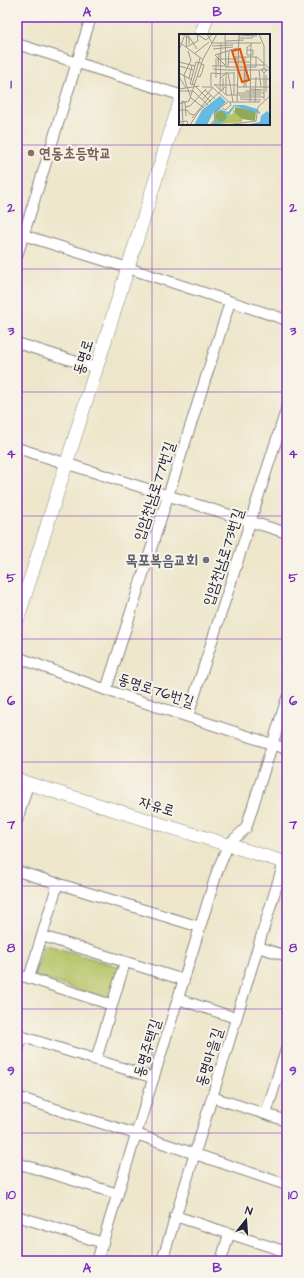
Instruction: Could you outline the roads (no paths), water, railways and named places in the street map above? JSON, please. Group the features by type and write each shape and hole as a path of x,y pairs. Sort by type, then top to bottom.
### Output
{"street":[{"path":"17,256 90,17"},
{"path":"201,34 207,17"},
{"path":"17,44 179,95"},
{"name":"동명로","path":"17,621 179,105"},
{"path":"24,235 287,320"},
{"name":"입암천남로77번길","path":"106,690 230,302"},
{"path":"17,344 96,368"},
{"name":"입암천남로73번길","path":"188,716 287,407"},
{"path":"17,448 287,533"},
{"name":"동명로76번길","path":"17,657 106,690 287,749"},
{"path":"228,845 246,828 287,698"},
{"path":"17,821 23,782"},
{"name":"자유로","path":"23,782 286,862"},
{"name":"동명주택길","path":"97,1261 217,872 228,845"},
{"name":"동명마을길","path":"162,1261 258,947 286,862"},
{"path":"17,870 200,927"},
{"path":"29,978 58,883"},
{"path":"42,936 184,980"},
{"path":"258,947 287,956"},
{"path":"96,1060 125,962"},
{"path":"17,975 112,1005"},
{"path":"178,999 236,1018"},
{"path":"17,1054 20,1035 154,1078"},
{"path":"266,1114 287,1046"},
{"path":"17,1097 136,1134 287,1185"},
{"path":"212,1097 287,1121"},
{"path":"17,1163 118,1194"},
{"path":"17,1216 103,1243"},
{"path":"175,1216 229,1234 284,1255"},
{"path":"221,1261 229,1234"}],"place":[{"name":"연동초등학교","path":"31,153"},
{"name":"목포복음교회","path":"206,560"}]}
